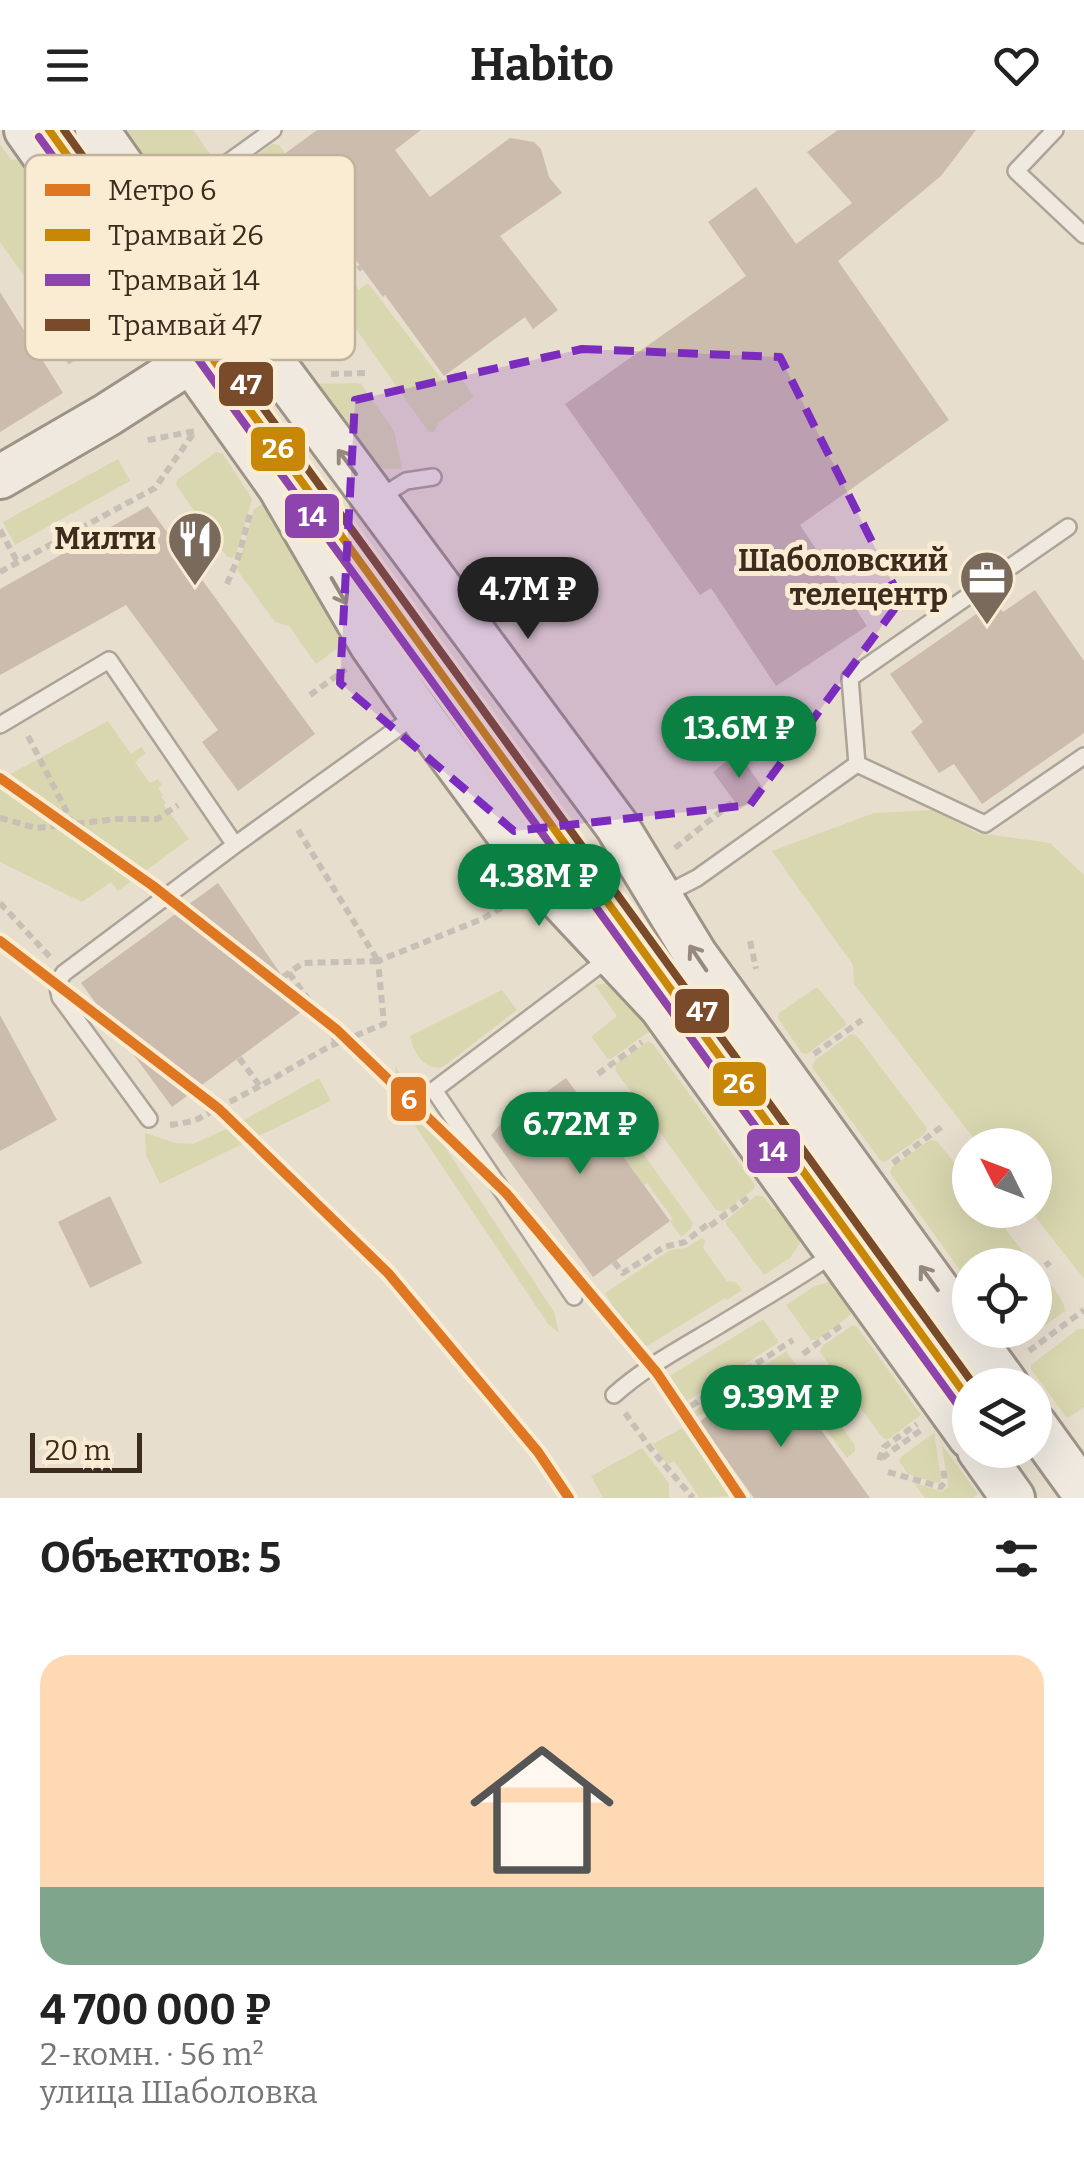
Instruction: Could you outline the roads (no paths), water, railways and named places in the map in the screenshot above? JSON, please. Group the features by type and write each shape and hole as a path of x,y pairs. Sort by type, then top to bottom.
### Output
{"main road":[{"path":"26,130 44,155"},
{"path":"98,130 115,155"},
{"path":"0,477 195,360"},
{"path":"269,360 617,826 694,954 885,1217 1007,1368"},
{"path":"192,362 285,495 371,644 419,713 543,881 661,1007 838,1253 950,1436 1013,1498"},
{"path":"1052,1449 1084,1494"}],"lane":[{"path":"238,155 273,130"},
{"path":"1055,130 1016,170 1084,234"},
{"path":"376,500 406,482 433,477"},
{"path":"857,764 850,678 1068,527"},
{"path":"0,725 109,660 235,845"},
{"path":"149,1120 60,997 56,983 64,973 235,845 419,713"},
{"path":"857,764 986,824 1084,756"},
{"path":"660,897 697,878 857,764"},
{"path":"574,1297 434,1090 612,955"},
{"path":"614,1395 630,1380 838,1253 885,1217"}],"metro line":[{"name":"6","path":"0,778 153,886 337,1030 506,1193 657,1373 741,1498"},
{"name":"6","path":"0,941 219,1109 388,1273 538,1452 569,1498"}],"tram line":[{"name":"26","path":"49,130 67,155"},
{"name":"47","path":"64,130 82,155"},
{"name":"14","path":"39,137 52,155"},
{"name":"14","path":"199,360 952,1397"},
{"name":"26","path":"214,360 952,1376"},
{"name":"47","path":"229,360 962,1368"}],"place":[{"name":"Милти","path":"195,588"},
{"name":"Шаболовский телецентр","path":"987,627"}]}
